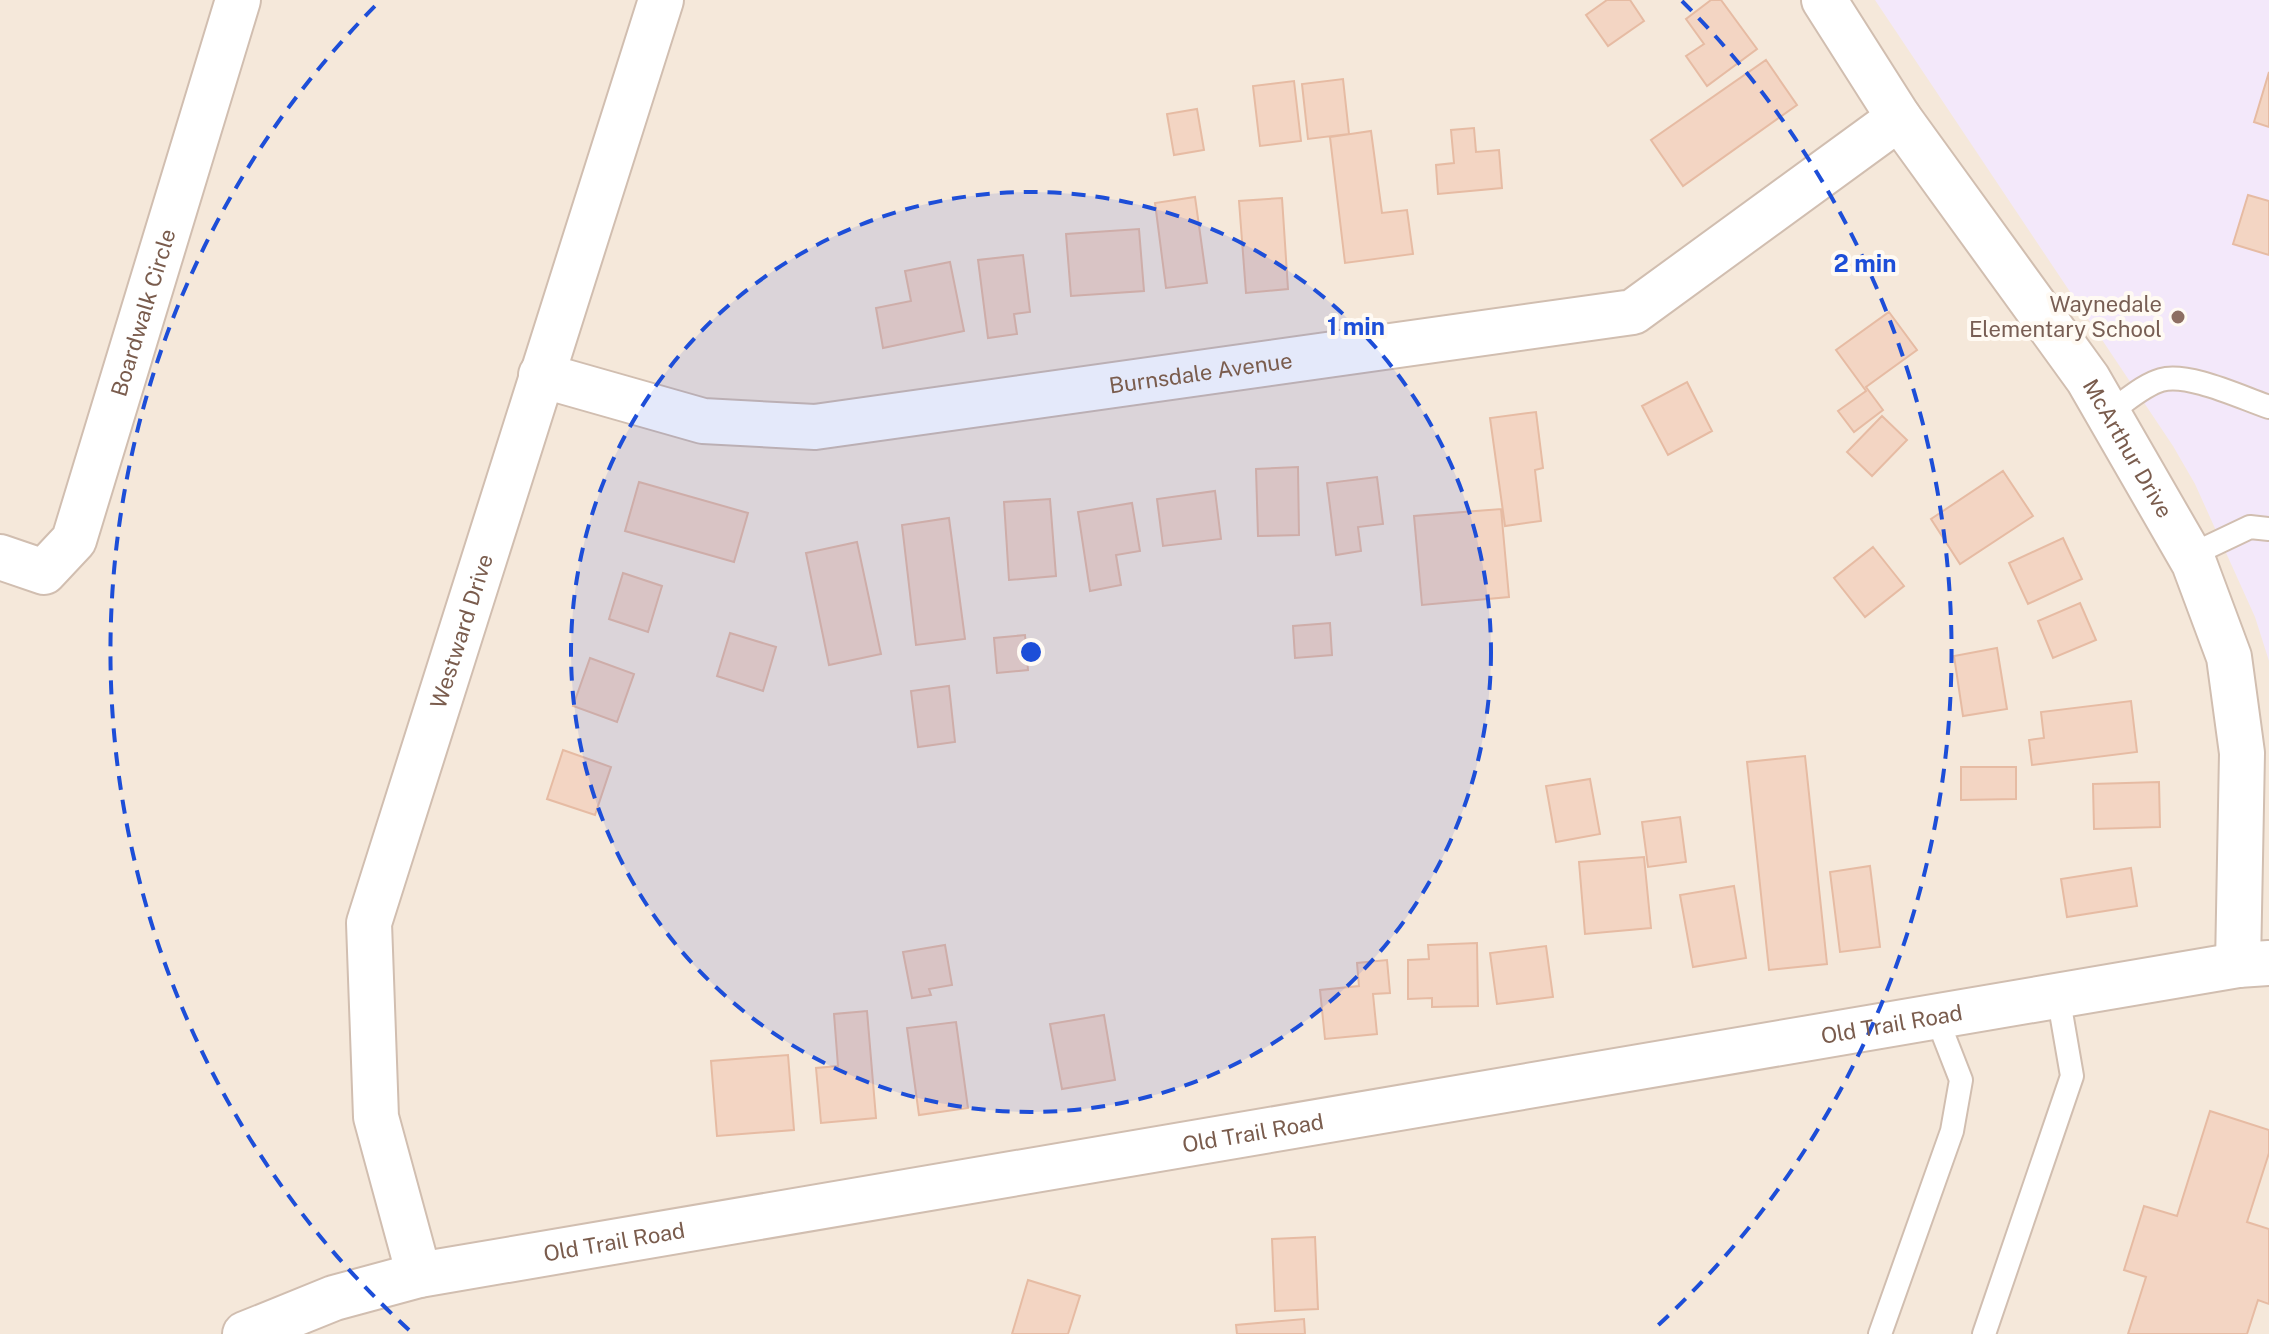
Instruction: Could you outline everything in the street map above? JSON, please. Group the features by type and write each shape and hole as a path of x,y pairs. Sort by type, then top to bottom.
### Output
{"street":[{"name":"Boardwalk Circle","path":"0,557 44,572 74,540 238,0"},
{"name":"Westward Drive","path":"419,1275 376,1117 369,923 661,0"},
{"name":"McArthur Drive","path":"1824,0 1899,118 2088,379 2189,556 2229,657 2242,753 2253,964"},
{"name":"Burnsdale Avenue","path":"541,375 703,421 815,427 1633,312 1899,118"},
{"name":"Old Trail Road","path":"245,1334 334,1298 419,1275 2253,964"}],"lane":[{"path":"2108,413 2160,380 2174,379 2193,382 2269,407"},
{"path":"2189,556 2250,527 2269,529"},
{"path":"1984,1334 2072,1076 2058,995"},
{"path":"1880,1334 1952,1131 1961,1080 1936,1016"}],"shaded area":[{"path":"0,0 2269,0 2269,1334 0,1334"},
{"name":"Waynedale Elementary School","path":"1875,0 2269,0 2269,661 2255,617 2195,484 2173,446"}],"building":[{"path":"1607,0 1630,0 1644,21 1608,46 1586,15"},
{"path":"1711,0 1721,0 1757,49 1707,86 1686,56 1704,44 1686,19"},
{"path":"1766,60 1797,105 1683,186 1651,140"},
{"path":"2269,72 2269,127 2254,122"},
{"path":"1343,79 1349,134 1308,139 1302,84"},
{"path":"1294,81 1301,141 1260,146 1253,86"},
{"path":"1197,109 1204,150 1174,155 1167,114"},
{"path":"1474,128 1476,152 1499,150 1502,188 1438,194 1436,165 1454,163 1451,130"},
{"path":"1371,131 1382,213 1407,210 1413,254 1345,263 1330,137"},
{"path":"2248,195 2269,201 2269,255 2233,244"},
{"path":"1195,197 1207,283 1166,288 1155,203"},
{"path":"1282,198 1288,289 1246,293 1239,201"},
{"path":"1139,229 1144,291 1071,296 1066,234"},
{"path":"1023,255 1030,312 1014,314 1017,334 988,338 978,260"},
{"path":"950,262 964,331 883,348 876,308 911,301 905,271"},
{"path":"1889,312 1917,350 1866,387 1883,410 1854,432 1838,411 1866,391 1836,350"},
{"path":"1687,382 1712,431 1668,455 1642,406"},
{"path":"1536,412 1543,468 1535,470 1541,521 1505,526 1490,418"},
{"path":"1882,416 1907,440 1872,476 1847,452"},
{"path":"1298,467 1299,535 1258,536 1256,469"},
{"path":"2003,471 2033,516 1960,564 1931,519"},
{"path":"1377,477 1383,524 1358,527 1361,551 1336,555 1327,483"},
{"path":"639,482 748,513 734,562 625,531"},
{"path":"1215,491 1221,539 1163,546 1157,499"},
{"path":"1050,499 1056,576 1009,580 1004,502"},
{"path":"1132,503 1140,551 1116,555 1121,585 1090,591 1078,512"},
{"path":"1501,509 1509,597 1422,605 1414,516"},
{"path":"949,518 965,639 916,645 902,525"},
{"path":"2063,538 2082,579 2028,604 2009,563"},
{"path":"857,542 881,654 829,665 806,553"},
{"path":"1873,547 1904,586 1865,617 1834,578"},
{"path":"623,573 662,586 648,632 609,619"},
{"path":"2080,603 2096,640 2053,658 2038,621"},
{"path":"1330,623 1332,655 1295,658 1293,626"},
{"path":"730,633 776,647 763,691 717,676"},
{"path":"1025,635 1028,670 997,673 994,638"},
{"path":"1997,648 2007,709 1963,716 1954,656"},
{"path":"590,658 634,674 617,722 573,706"},
{"path":"949,686 955,742 918,747 911,691"},
{"path":"2131,701 2137,752 2032,765 2029,740 2044,738 2041,712"},
{"path":"563,750 611,767 595,815 547,799"},
{"path":"1805,756 1827,964 1769,970 1747,762"},
{"path":"1961,767 2016,767 2016,799 1961,800"},
{"path":"1590,779 1600,834 1556,842 1546,786"},
{"path":"2159,782 2160,827 2094,829 2093,784"},
{"path":"1680,817 1686,862 1648,867 1642,822"},
{"path":"1644,857 1651,928 1585,934 1579,862"},
{"path":"1870,866 1880,947 1840,952 1830,872"},
{"path":"2131,868 2137,906 2067,917 2061,879"},
{"path":"1734,886 1746,958 1693,967 1680,895"},
{"path":"1477,943 1478,1006 1432,1007 1432,998 1408,999 1408,960 1429,959 1428,945"},
{"path":"945,945 952,985 929,989 931,995 912,998 903,952"},
{"path":"1546,946 1553,997 1497,1004 1490,953"},
{"path":"1387,960 1390,993 1373,994 1377,1034 1325,1039 1320,990 1359,986 1357,963"},
{"path":"867,1011 876,1118 821,1123 816,1068 838,1066 834,1014"},
{"path":"1104,1015 1115,1080 1062,1089 1050,1024"},
{"path":"956,1022 968,1108 919,1115 907,1028"},
{"path":"788,1055 794,1130 717,1136 711,1061"},
{"path":"2210,1111 2269,1130 2269,1153 2247,1222 2269,1229 2269,1304 2258,1300 2247,1334 2128,1334 2146,1277 2124,1270 2144,1206 2177,1216"},
{"path":"1315,1237 1318,1309 1275,1311 1272,1239"},
{"path":"1028,1280 1080,1296 1068,1334 1012,1334"},
{"path":"1304,1319 1305,1334 1237,1334 1236,1325"}],"place":[{"name":"Waynedale Elementary School","path":"2178,317"}]}
